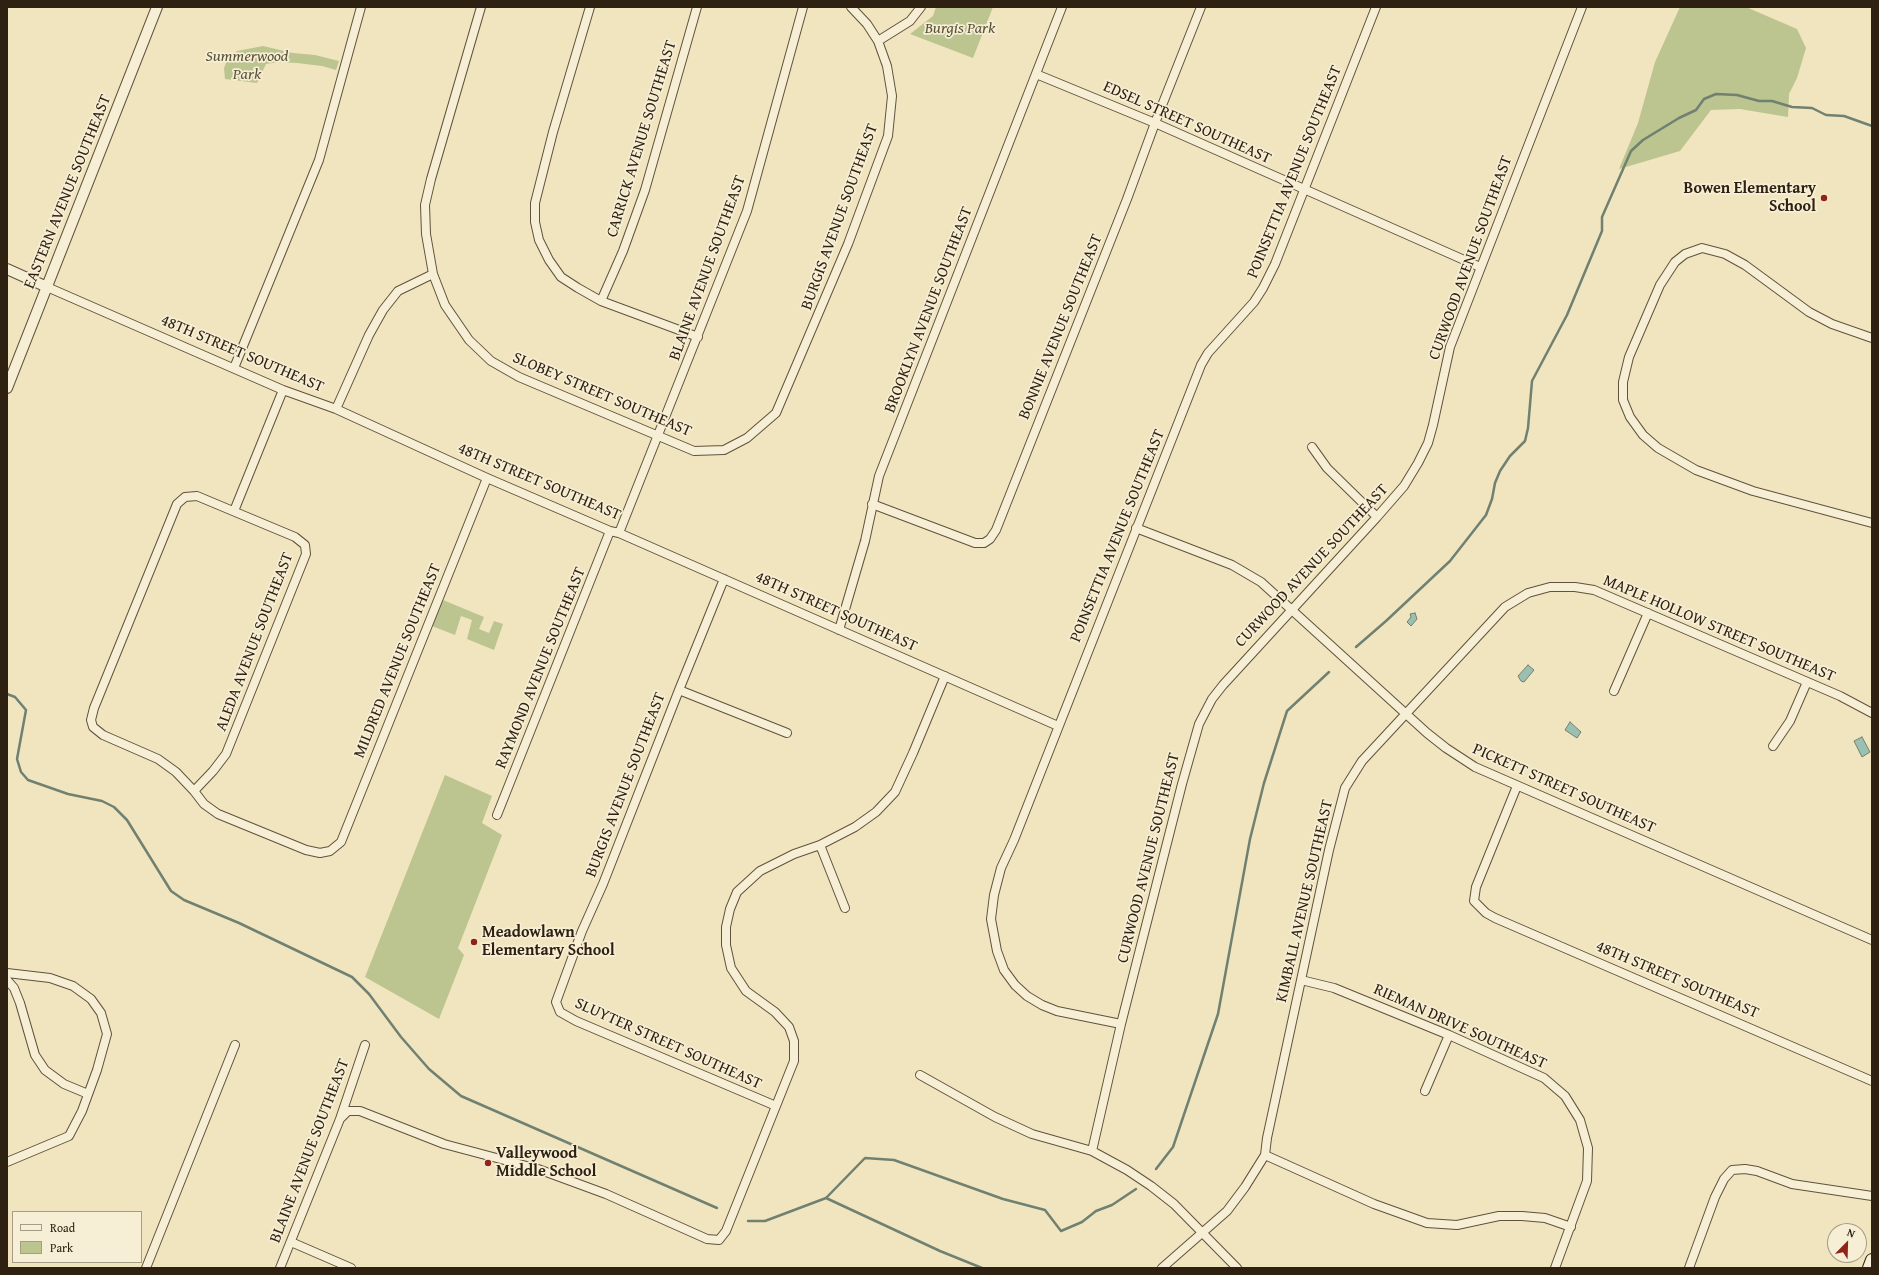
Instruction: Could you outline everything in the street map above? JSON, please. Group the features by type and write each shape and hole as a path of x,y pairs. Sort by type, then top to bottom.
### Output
{"main road":[{"path":"1869,1268 1872,1260"}],"street":[{"name":"EASTERN AVENUE SOUTHEAST","path":"7,388 157,7"},
{"path":"234,368 319,160 361,7"},
{"name":"SLOBEY STREET SOUTHEAST","path":"481,7 431,179 425,205 426,234 433,274 445,305 469,340 491,361 519,377 694,451 724,450 747,438"},
{"path":"590,7 539,183 535,203 535,222 539,240 549,260 561,277 602,301 698,337"},
{"name":"CARRICK AVENUE SOUTHEAST","path":"602,301 623,251 645,190 697,7"},
{"name":"BLAINE AVENUE SOUTHEAST","path":"619,533 747,211 802,7"},
{"path":"852,7 867,24 878,41 910,21 921,7"},
{"name":"BROOKLYN AVENUE SOUTHEAST","path":"839,630 865,541 879,476 1062,7"},
{"name":"BONNIE AVENUE SOUTHEAST","path":"872,504 975,543 984,543 990,539 996,530 1201,7"},
{"name":"POINSETTIA AVENUE SOUTHEAST","path":"1121,1024 1057,1011 1026,996 1015,985 1004,970 997,951 991,918 994,895 1001,868 1014,840 1201,365 1208,353 1254,302 1263,288 1304,190 1376,7"},
{"name":"CURWOOD AVENUE SOUTHEAST","path":"1092,1151 1121,1024 1181,787 1199,724 1212,699 1223,685 1404,486 1428,443 1450,347 1582,7"},
{"name":"BURGIS AVENUE SOUTHEAST","path":"747,438 776,413 848,244 888,136 892,96 886,66 878,41"},
{"name":"EDSEL STREET SOUTHEAST","path":"1036,74 1155,123 1480,267"},
{"path":"1872,338 1832,324 1809,312 1745,265 1725,254 1702,248 1685,254 1675,262 1660,285 1629,357 1622,382 1623,400 1630,417 1643,435 1658,448 1696,470 1753,491 1872,523"},
{"name":"48TH STREET SOUTHEAST","path":"7,269 283,390 336,409 487,478 610,531 619,533 1058,726"},
{"path":"336,409 369,335 383,310 398,291 433,274"},
{"path":"234,511 283,390"},
{"path":"1312,447 1327,468 1377,517"},
{"name":"MILDRED AVENUE SOUTHEAST","path":"194,791 204,804 218,814 306,850 320,853 330,851 341,842 487,478"},
{"name":"ALEDA AVENUE SOUTHEAST","path":"197,496 234,511 295,537 305,545 306,554 226,754 213,772 194,791 176,772 158,759 103,735 93,727 91,720 94,708 177,504 185,497 197,496"},
{"name":"PICKETT STREET SOUTHEAST","path":"1136,528 1232,565 1261,582 1446,748 1475,767 1872,940"},
{"name":"RAYMOND AVENUE SOUTHEAST","path":"497,815 610,531"},
{"name":"BURGIS AVENUE SOUTHEAST","path":"556,1002 582,931 603,884 724,580"},
{"name":"MAPLE HOLLOW STREET SOUTHEAST","path":"1550,587 1575,586 1594,590 1840,696 1872,713"},
{"name":"KIMBALL AVENUE SOUTHEAST","path":"1162,1268 1227,1211 1246,1186 1265,1156 1267,1138 1329,850 1345,788 1362,761 1499,612 1524,595 1550,587"},
{"path":"1614,691 1648,613"},
{"path":"340,1119 348,1110 360,1111 444,1144 545,1172 606,1194 707,1239 719,1240 726,1231 794,1061 794,1041 789,1027 776,1012 746,991 731,968 726,945 726,927 730,910 738,892 760,871 794,854 820,845 855,827 876,812 895,792 913,754 945,676"},
{"path":"1773,746 1790,721 1807,682"},
{"path":"679,690 787,733"},
{"name":"48TH STREET SOUTHEAST","path":"1517,786 1476,886 1474,901 1486,913 1872,1081"},
{"path":"820,845 845,908"},
{"path":"7,973 50,978 73,986 91,999 101,1013 107,1034 82,1112 69,1136 7,1162"},
{"path":"7,980 14,988 20,1003 35,1055 45,1070 64,1084 88,1094"},
{"name":"RIEMAN DRIVE SOUTHEAST","path":"1301,980 1334,988 1449,1035 1544,1078 1565,1096 1580,1120 1588,1148 1587,1181 1571,1228 1555,1268"},
{"name":"SLUYTER STREET SOUTHEAST","path":"556,1002 560,1012 576,1021 776,1106"},
{"path":"1425,1091 1449,1035"},
{"path":"146,1268 235,1045"},
{"name":"BLAINE AVENUE SOUTHEAST","path":"280,1268 340,1119 365,1045"},
{"path":"920,1075 995,1117 1032,1134 1092,1151 1151,1186 1174,1204 1237,1268"},
{"path":"1265,1156 1374,1204 1427,1223 1457,1225 1499,1216 1522,1216 1545,1218 1571,1228"},
{"path":"1689,1268 1715,1197 1724,1179 1732,1170 1744,1169 1757,1171 1792,1184 1856,1192 1872,1196"},
{"path":"291,1242 351,1268"}],"green space":[{"name":"Burgis Park","path":"936,7 993,7 973,58 910,34 933,16"},
{"path":"1680,7 1746,7 1797,29 1806,48 1797,78 1789,94 1788,117 1740,109 1711,110 1680,151 1619,169 1638,123 1655,62"},
{"name":"Summerwood Park","path":"263,46 293,53 315,55 339,61 336,70 322,66 297,63 279,62 266,64 257,83 225,79 224,68 228,58 237,51"},
{"path":"443,600 484,617 479,629 489,633 494,621 503,624 494,650 467,639 472,620 461,616 455,635 432,626"},
{"path":"445,775 492,796 482,823 502,835 458,948 464,955 439,1019 365,977"}],"shaded area":[{"path":"1415,613 1417,619 1411,626 1407,622 1411,617 1410,614"},
{"path":"1528,665 1534,670 1524,682 1521,681 1518,676"},
{"path":"1570,722 1581,732 1577,738 1565,730"},
{"path":"1862,737 1870,752 1862,757 1854,741"}],"waterway":[{"path":"1356,647 1450,561 1486,515 1500,471 1510,456 1525,441 1528,428 1532,381 1567,315 1602,231 1602,217 1631,151 1643,140 1679,118 1696,110 1704,99 1716,94 1737,95 1759,101 1772,101 1792,107 1812,108 1826,115 1844,116 1872,126"},
{"path":"1156,1169 1173,1147 1218,1014 1250,839 1264,783 1287,711 1329,672"},
{"path":"7,694 15,697 26,710 17,759 21,772 28,780 68,794 102,801 114,807 127,820 171,891 184,900 239,923 352,977 369,994 401,1037 429,1069 461,1096 717,1208"},
{"path":"748,1221 765,1221 826,1198 865,1158 894,1160 1003,1199 1045,1210 1061,1231 1082,1222 1096,1211 1112,1205 1136,1189"},
{"path":"826,1198 940,1251 982,1268"}],"place":[{"name":"Bowen Elementary School","path":"1824,198"},
{"name":"Meadowlawn Elementary School","path":"474,942"},
{"name":"Valleywood Middle School","path":"488,1163"}]}
